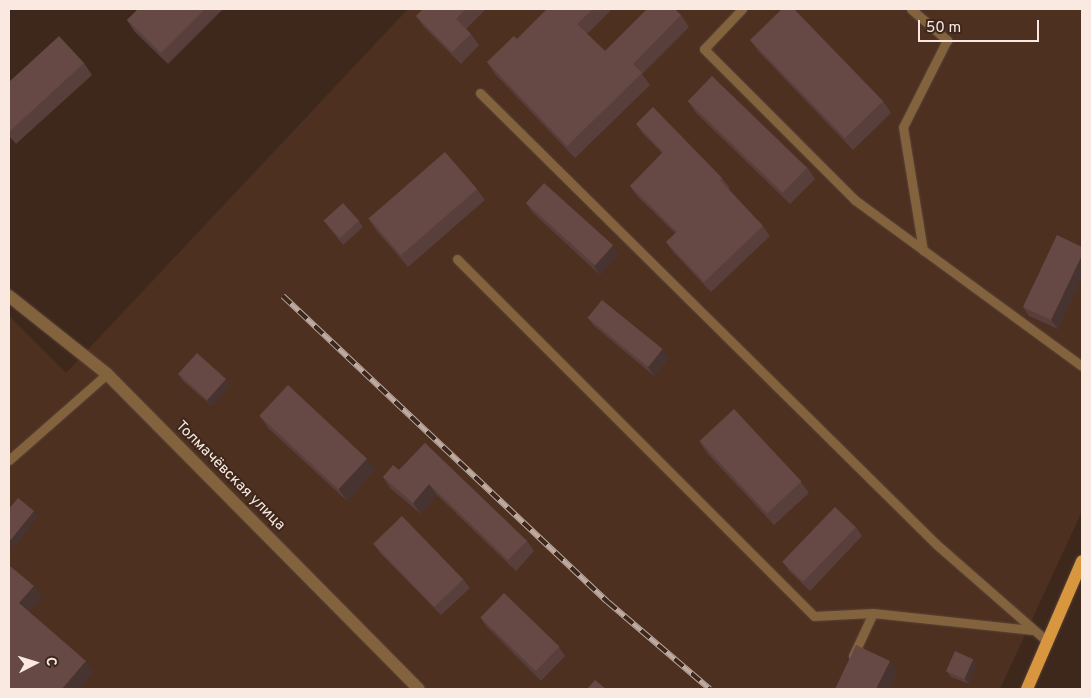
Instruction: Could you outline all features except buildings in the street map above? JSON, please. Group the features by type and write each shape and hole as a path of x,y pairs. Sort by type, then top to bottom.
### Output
{"main road":[{"path":"1027,689 1082,561"}],"street":[{"name":"Толмачёвская улица","path":"9,296 107,374 419,689"}],"lane":[{"path":"742,9 704,49 855,200 1082,366"},
{"path":"911,9 947,40 903,127 923,250"},
{"path":"480,94 936,544 1048,642"},
{"path":"457,259 814,616 872,613 1033,630"},
{"path":"9,460 107,374"},
{"path":"849,664 872,613"}],"shaded area":[{"path":"408,9 1082,9 1082,511 1000,689 9,689 9,316 66,373"}],"railway":[{"path":"283,296 608,602 710,689"}]}
